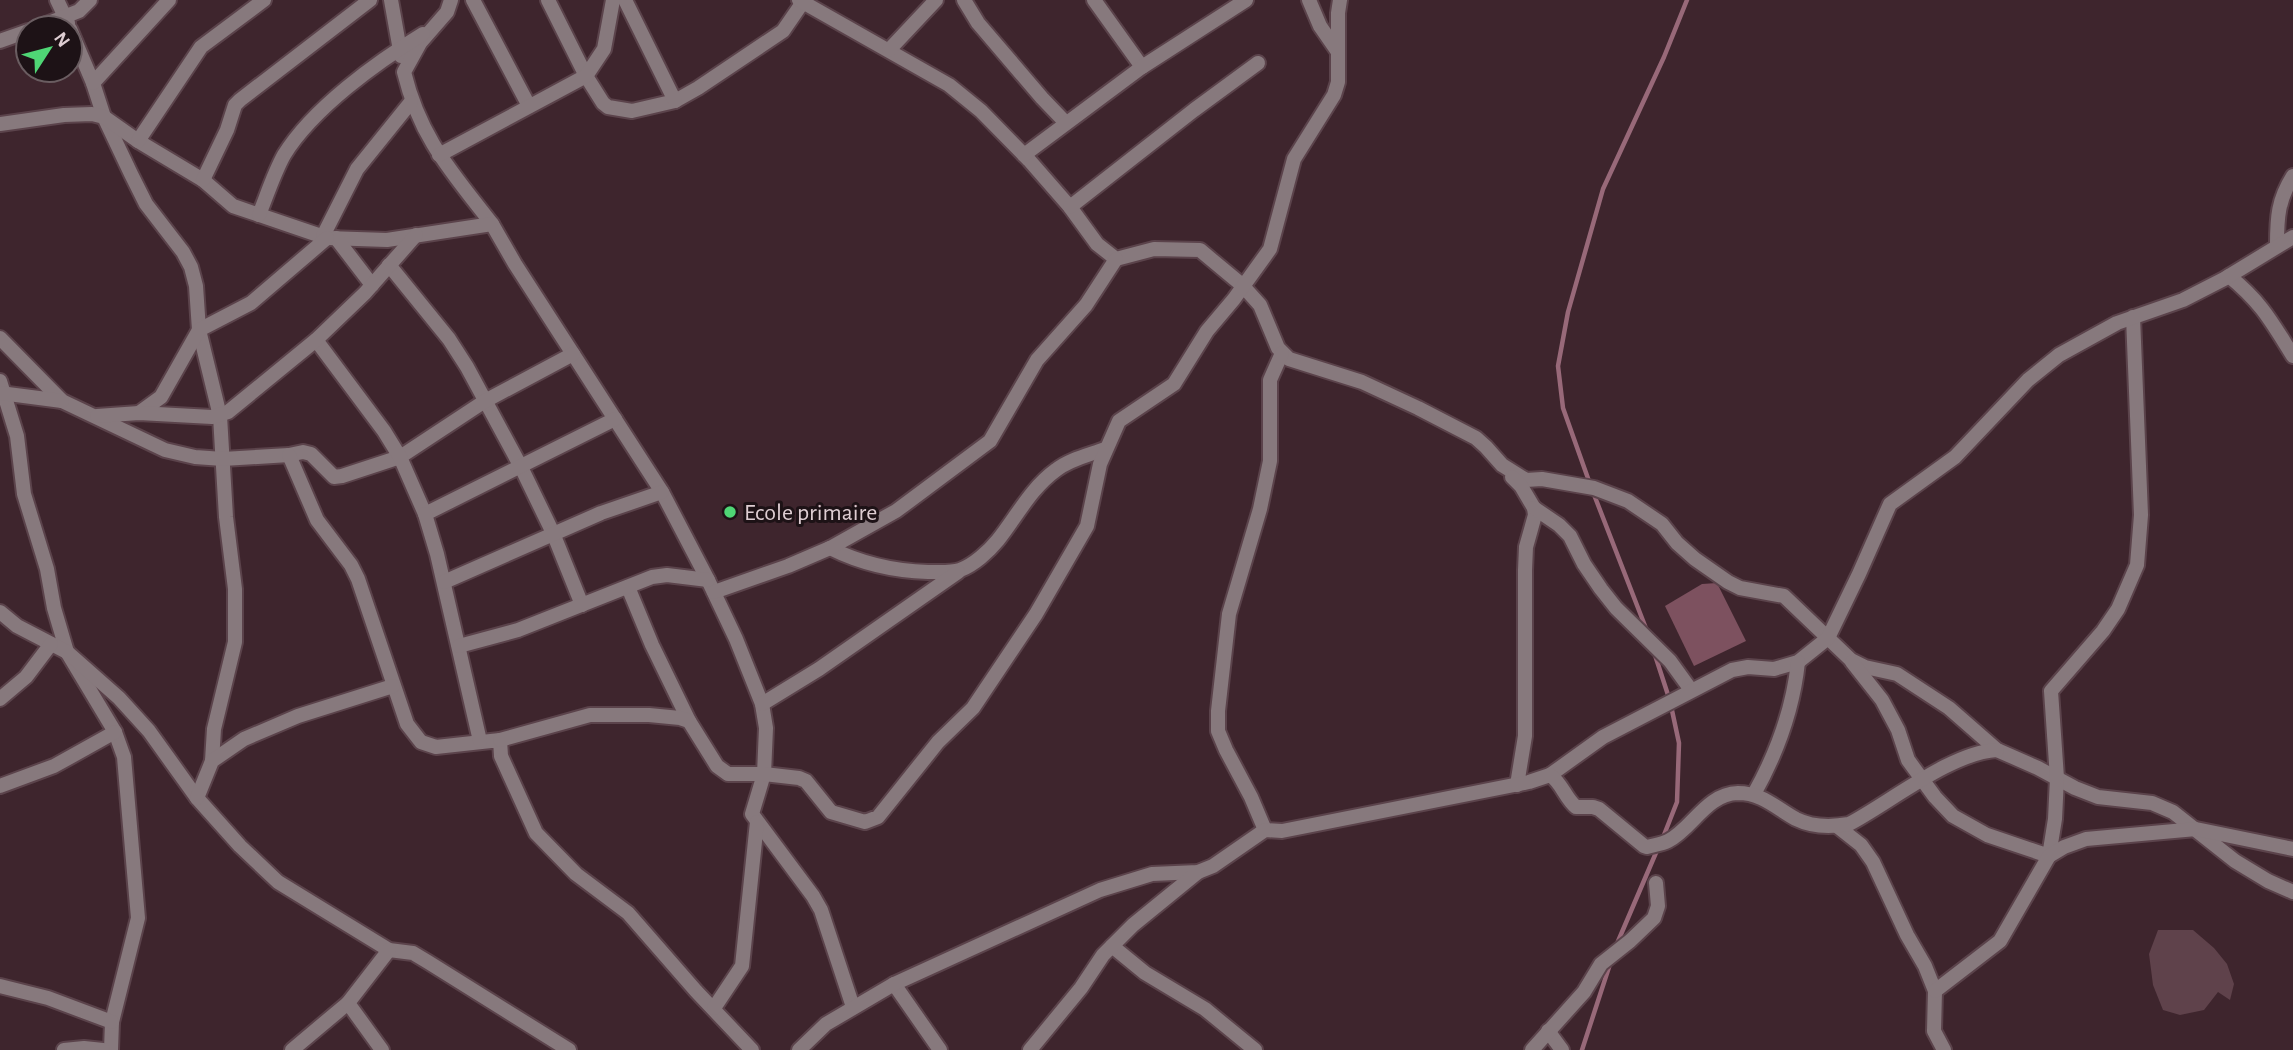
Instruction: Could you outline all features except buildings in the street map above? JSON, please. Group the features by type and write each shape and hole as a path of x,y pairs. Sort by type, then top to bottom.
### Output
{"street":[{"path":"76,14 90,0"},
{"path":"93,82 169,0"},
{"path":"138,141 201,47 264,0"},
{"path":"203,180 227,130 235,105 370,0"},
{"path":"391,0 411,102 426,136 492,224 662,492 711,586 762,704 766,728 764,774 752,814 821,910 853,1007"},
{"path":"404,72 420,43 447,12 451,0"},
{"path":"472,0 529,106"},
{"path":"548,0 598,97 608,107 632,111 675,101 782,32 801,1 949,85 981,111 1070,207 1097,244 1116,259"},
{"path":"439,155 586,76 604,49 613,0"},
{"path":"625,0 675,101"},
{"path":"889,50 936,0"},
{"path":"964,0 978,23 1066,123"},
{"path":"1094,0 1142,68"},
{"path":"1024,155 1142,68 1246,0"},
{"path":"1309,0 1320,26 1338,52"},
{"path":"628,587 652,645 689,721 717,766 728,774 764,774 806,781 831,812 865,822 878,817 938,742 973,708 1037,614 1087,526 1105,449 1119,421 1174,384 1207,331 1270,249 1294,159 1334,95 1339,75 1340,0"},
{"path":"259,215 283,157 297,135 352,84 399,49 432,29"},
{"path":"84,61 104,117 146,204 183,252 191,267 196,286 199,330 220,416 226,517 235,589 235,642 214,729 212,761 197,799"},
{"path":"1070,207 1258,63"},
{"path":"139,413 161,397 199,330 251,303 329,237 358,169 411,102"},
{"path":"0,124 64,115 92,114 104,117 203,180 233,206 329,237 387,240 492,224"},
{"path":"2277,245 2281,194 2293,176"},
{"path":"97,416 139,413 220,416 316,340 372,285 416,235"},
{"path":"329,237 372,285"},
{"path":"1030,1050 1112,946 1133,925 1198,872 1213,866 1265,830 1282,831 1517,785 1550,775 1603,737 1732,670 1748,667 1774,669 1798,662 1828,638 1859,575 1889,504 1955,457 2028,380 2059,355 2117,323 2183,300 2293,237"},
{"path":"458,646 518,630 652,578 667,575 711,586 788,566 830,548 896,511 990,442 1037,360 1086,305 1116,259 1154,249 1200,250 1242,285 1260,305 1282,353 1289,359 1362,382 1476,439 1521,486 1534,508 1535,515 1526,547 1525,736 1517,785"},
{"path":"389,265 449,339 485,401 553,533 582,605"},
{"path":"2229,276 2253,296 2293,356"},
{"path":"1936,991 2000,942 2049,856 2055,819 2057,778 2051,691 2111,620 2128,589 2137,565 2141,515 2133,317"},
{"path":"0,338 62,401"},
{"path":"316,340 384,431 400,457 425,514 444,582 480,741"},
{"path":"1265,830 1218,731 1218,711 1229,614 1270,461 1270,380 1282,353"},
{"path":"111,1050 112,1022 138,918 124,757 115,732 66,652 47,569 24,494 17,436 1,389 62,401 165,450 195,457 223,459 303,452 311,454 334,477 400,457 485,401 573,354"},
{"path":"425,514 615,419"},
{"path":"762,704 820,669 985,553 1049,475 1071,461 1105,449"},
{"path":"289,455 317,520 351,565 358,579 407,724 421,742 436,747 500,740 590,715 649,715 689,721"},
{"path":"1502,466 1526,480 1542,479 1594,488 1628,501 1661,524 1695,559 1728,582 1741,588 1784,596 1851,660 1882,700 1898,730 1908,760 1953,816 1987,835 2049,856 2086,839 2196,829 2293,849"},
{"path":"444,582 601,513 662,492"},
{"path":"1534,508 1570,536 1601,589 1616,608 1671,661 1691,690"},
{"path":"830,548 877,567 906,572 961,570"},
{"path":"0,612 17,626 66,652 110,690 149,731 197,799 278,882 390,950 420,957 569,1050"},
{"path":"0,699 26,677 51,644"},
{"path":"1851,660 1865,667 1897,674 1949,708 1997,750 2098,797 2152,803 2173,812 2235,860 2268,881 2293,892"},
{"path":"1754,794 1778,745 1795,694 1798,662"},
{"path":"212,761 244,738 298,716 393,686"},
{"path":"0,786 54,766 115,732"},
{"path":"500,740 501,756 536,833 576,874 628,913 752,1050"},
{"path":"1550,775 1576,807 1599,809 1647,847 1670,840 1719,797 1736,793 1754,794 1804,822 1837,826 1849,824 1922,779 1982,751 1997,750"},
{"path":"714,1008 742,966 757,822"},
{"path":"1837,826 1861,845 1873,862 1936,991 1934,1031 1944,1050"},
{"path":"799,1050 826,1024 894,984 1100,890 1152,874 1198,872"},
{"path":"1532,1050 1584,992 1601,964 1654,918 1658,906 1656,883"},
{"path":"1112,946 1145,973 1205,1009 1255,1050"},
{"path":"292,1050 348,1003 390,950"},
{"path":"894,984 940,1050"},
{"path":"0,986 48,998 112,1022"},
{"path":"348,1003 382,1050"},
{"path":"1548,1031 1562,1050"},
{"path":"64,1050 103,1050"}],"shaded area":[{"path":"1717,583 1746,641 1694,666 1665,606 1702,584"},
{"path":"2158,930 2193,930 2214,948 2227,964 2234,984 2230,1000 2218,992 2204,1010 2180,1015 2163,1010 2153,985 2149,954"}],"waterway":[{"path":"1590,484 1563,408 1558,366 1568,312 1603,189 1664,57 1687,0"},
{"path":"1593,492 1647,631"},
{"path":"1654,652 1670,701 1679,743 1677,802 1662,840"},
{"path":"1616,946 1658,848"},
{"path":"1582,1050 1611,961"}],"place":[{"name":"Ecole primaire","path":"730,512"}]}
